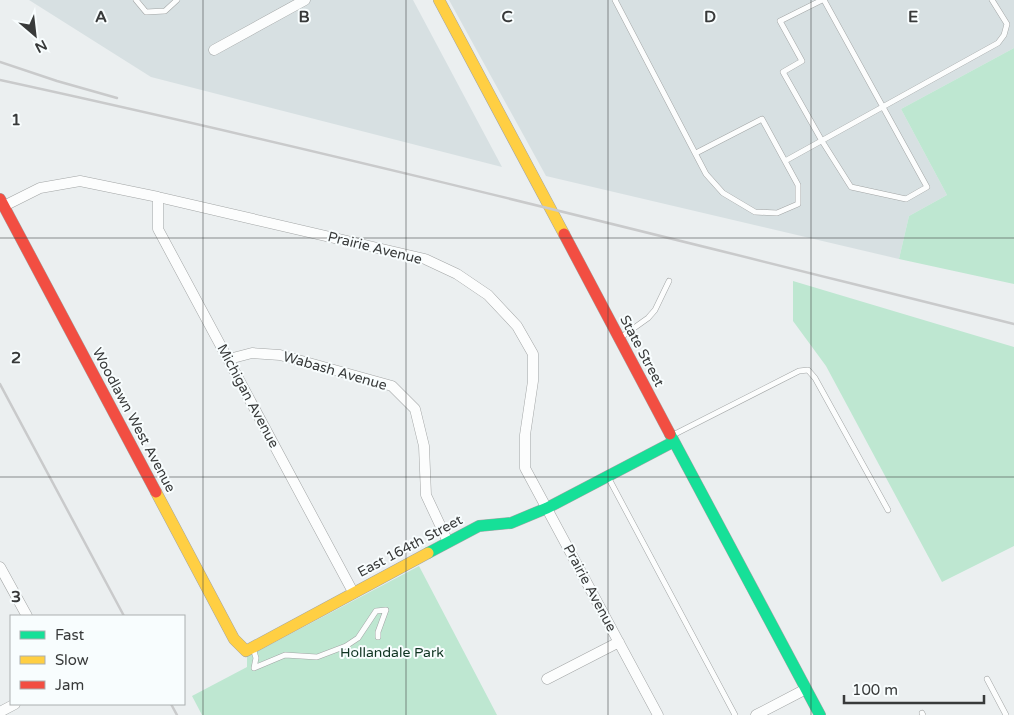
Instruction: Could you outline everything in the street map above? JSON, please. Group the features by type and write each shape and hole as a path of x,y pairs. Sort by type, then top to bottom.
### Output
{"street":[{"path":"214,50 305,0"},
{"name":"State Street","path":"439,0 820,715"},
{"name":"Prairie Avenue","path":"2,203 40,188 80,181 158,196 425,259 457,274 488,295 517,326 533,354 534,382 525,436 525,468 658,715"},
{"name":"Michigan Avenue","path":"158,196 158,229 353,592"},
{"name":"Woodlawn West Avenue","path":"2,203 234,639 250,649"},
{"name":"Wabash Avenue","path":"229,359 252,353 280,355 392,386 415,409 424,446 426,495 448,542"},
{"name":"East 164th Street","path":"250,649 478,526 511,523 547,508 607,477 672,439"},
{"path":"0,567 26,615"},
{"path":"547,679 619,642"},
{"path":"756,715 806,690"},
{"path":"0,712 13,705"}],"lane":[{"path":"136,0 146,12 165,11 176,0"},
{"path":"615,0 706,174 723,193 755,212 777,213 798,204 798,185 762,119 696,153"},
{"path":"823,0 927,187 906,199 851,187 822,141 783,72 802,61 780,21 823,0"},
{"path":"785,161 998,43 1004,35 1006,24 992,0"},
{"path":"619,339 648,318 655,310 669,281"},
{"path":"672,439 798,371 808,370 815,378 888,510"},
{"path":"607,477 735,715"},
{"path":"250,649 256,658 254,668 285,655 317,657 346,646 358,638 376,612 386,610 378,637"},
{"path":"987,679 1006,715"}],"shaded area":[{"path":"29,0 413,0 502,167 151,77"},
{"path":"449,0 1014,0 1014,48 901,109 947,195 909,216 899,259 546,176"}],"green space":[{"path":"1014,48 1014,284 899,259 909,216 947,195 901,109"},
{"path":"793,281 1014,347 1014,546 942,582 826,366 793,321"},
{"name":"Hollandale Park","path":"419,566 497,715 202,715 192,696 247,667 247,657"}],"railway":[{"path":"0,62 117,98"},
{"path":"0,80 381,168 1014,324"},
{"path":"0,384 123,615"},
{"path":"172,705 177,715"}],"traffic: fast":[{"path":"670,434 820,715"},
{"path":"428,553 479,526 511,523 547,508 673,442"}],"traffic: slow":[{"path":"439,0 564,234"},
{"path":"156,492 234,639 246,651 428,553"}],"traffic: jam":[{"path":"0,199 156,492"},
{"path":"564,234 670,434"}]}
